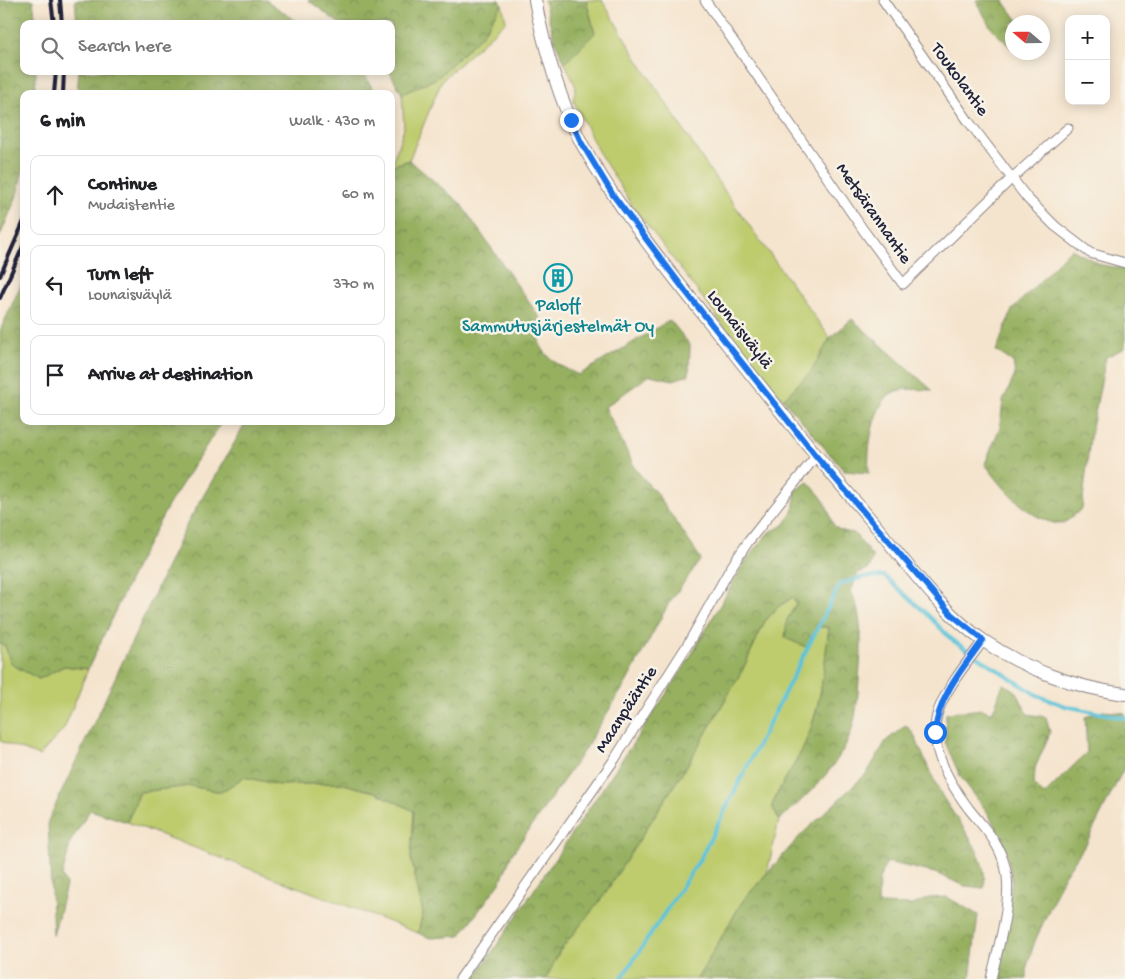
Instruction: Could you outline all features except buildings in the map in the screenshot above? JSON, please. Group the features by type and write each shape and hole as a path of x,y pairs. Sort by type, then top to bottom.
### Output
{"street":[{"name":"Lounaisväylä","path":"535,0 547,51 571,120 581,142 613,195 686,292 816,456 951,614 983,640 1016,661 1046,673 1080,685 1125,694"},
{"name":"Metsärannantie","path":"704,0 864,231 904,284 1011,179 1068,128"},
{"name":"Toukolantie","path":"883,0 1026,198 1076,243 1103,259 1125,263"},
{"name":"Maanpääntie","path":"460,979 614,760 688,644 735,562 816,456"},
{"path":"983,640 956,678 937,714 935,732 939,756 955,791 997,842 1006,868 1007,896 991,979"}],"green space":[{"path":"0,0 33,0 36,20 20,20 20,75 36,75 35,90 20,90 20,182 16,198 0,236"},
{"path":"75,0 266,0 294,20 77,20"},
{"path":"308,0 500,0 502,4 481,36 437,78 402,94 391,75 395,75 395,20 335,20"},
{"path":"544,0 586,0 595,33 565,63 555,42"},
{"path":"586,0 602,0 636,57 711,172 830,338 811,372 783,399 740,347 632,205 598,151 573,100 576,87 565,63 595,33"},
{"path":"976,0 1003,0 1014,15 1005,15 1005,42 991,28"},
{"path":"502,4 506,21 442,80 409,160 395,165 395,154 404,128 402,94 437,78 481,36"},
{"path":"79,75 365,75 373,90 77,90"},
{"path":"409,160 460,203 540,318 538,338 546,354 569,371 579,375 670,320 690,345 689,375 673,380 650,375 605,407 636,470 657,494 701,559 669,603 626,683 579,758 512,854 501,881 460,936 430,938 418,933 423,913 411,858 414,811 375,792 339,783 279,785 244,777 221,792 190,786 140,792 127,822 90,810 71,841 62,876 66,885 53,936 48,821 188,522 245,425 395,425 395,165"},
{"path":"1071,249 1102,265 1125,269 1125,348 1106,357 1090,438 1082,509 1063,524 1040,518 1029,511 1009,494 985,464 1000,427 1003,401 1015,375 1013,362 996,351 1012,310"},
{"path":"20,287 20,425 219,425 168,506 139,560 88,669 64,666 39,679 11,664 5,646 0,643 0,331"},
{"path":"852,319 932,390 909,389 896,391 888,396 881,405 876,415 870,440 869,473 844,471 783,399 811,372 830,338"},
{"path":"808,482 824,501 835,527 845,532 854,533 873,557 869,569 858,573 851,591 857,608 861,637 856,710 850,735 829,771 800,802 779,820 772,806 779,789 802,749 816,713 822,685 829,627 818,627 808,648 785,638 787,620 796,604 793,597 778,607 765,621 743,669 691,759 602,898 559,952 546,979 474,979 683,669 745,562 768,533 784,525 793,512 796,490"},
{"path":"793,597 796,604 787,620 818,627 829,627 822,685 816,712 802,749 779,789 772,806 779,820 767,873 742,902 697,979 546,979 559,952 602,898 691,759 743,669 765,621 778,607"},
{"path":"0,643 5,646 11,664 39,679 64,666 88,669 64,729 39,756 0,741"},
{"path":"1004,684 1017,692 1027,714 1046,717 1050,733 1035,768 1034,785 1044,795 1087,752 1085,717 1103,711 1125,713 1125,766 1086,844 1064,876 1035,941 1027,966 1027,979 996,979 1012,880 1005,846 988,813 960,776 945,742 946,713 982,709 991,713"},
{"path":"906,725 913,733 946,803 977,851 982,863 984,888 965,886 935,873 887,862 879,879 878,904 913,905 929,898 947,897 978,915 970,979 697,979 742,902 799,837 867,773 886,741"},
{"path":"244,777 279,785 339,783 375,792 414,811 411,858 423,913 418,933 127,822 140,792 190,786 221,792"}],"waterway":[{"path":"621,979 700,859 840,584 864,577 884,576 927,614 952,640 1037,695 1065,706 1125,718"}],"railway":[{"path":"51,0 54,20"},
{"path":"60,0 62,20"},
{"path":"54,90 56,75"},
{"path":"63,90 64,75"},
{"path":"0,276 20,230"},
{"path":"0,298 20,253"}],"place":[{"name":"Paloff Sammutusjärjestelmät Oy","path":"558,278"}],"route":[{"path":"571,120 581,142 613,195 686,292 816,456 951,614 983,640 956,678 937,714 935,732"}]}
